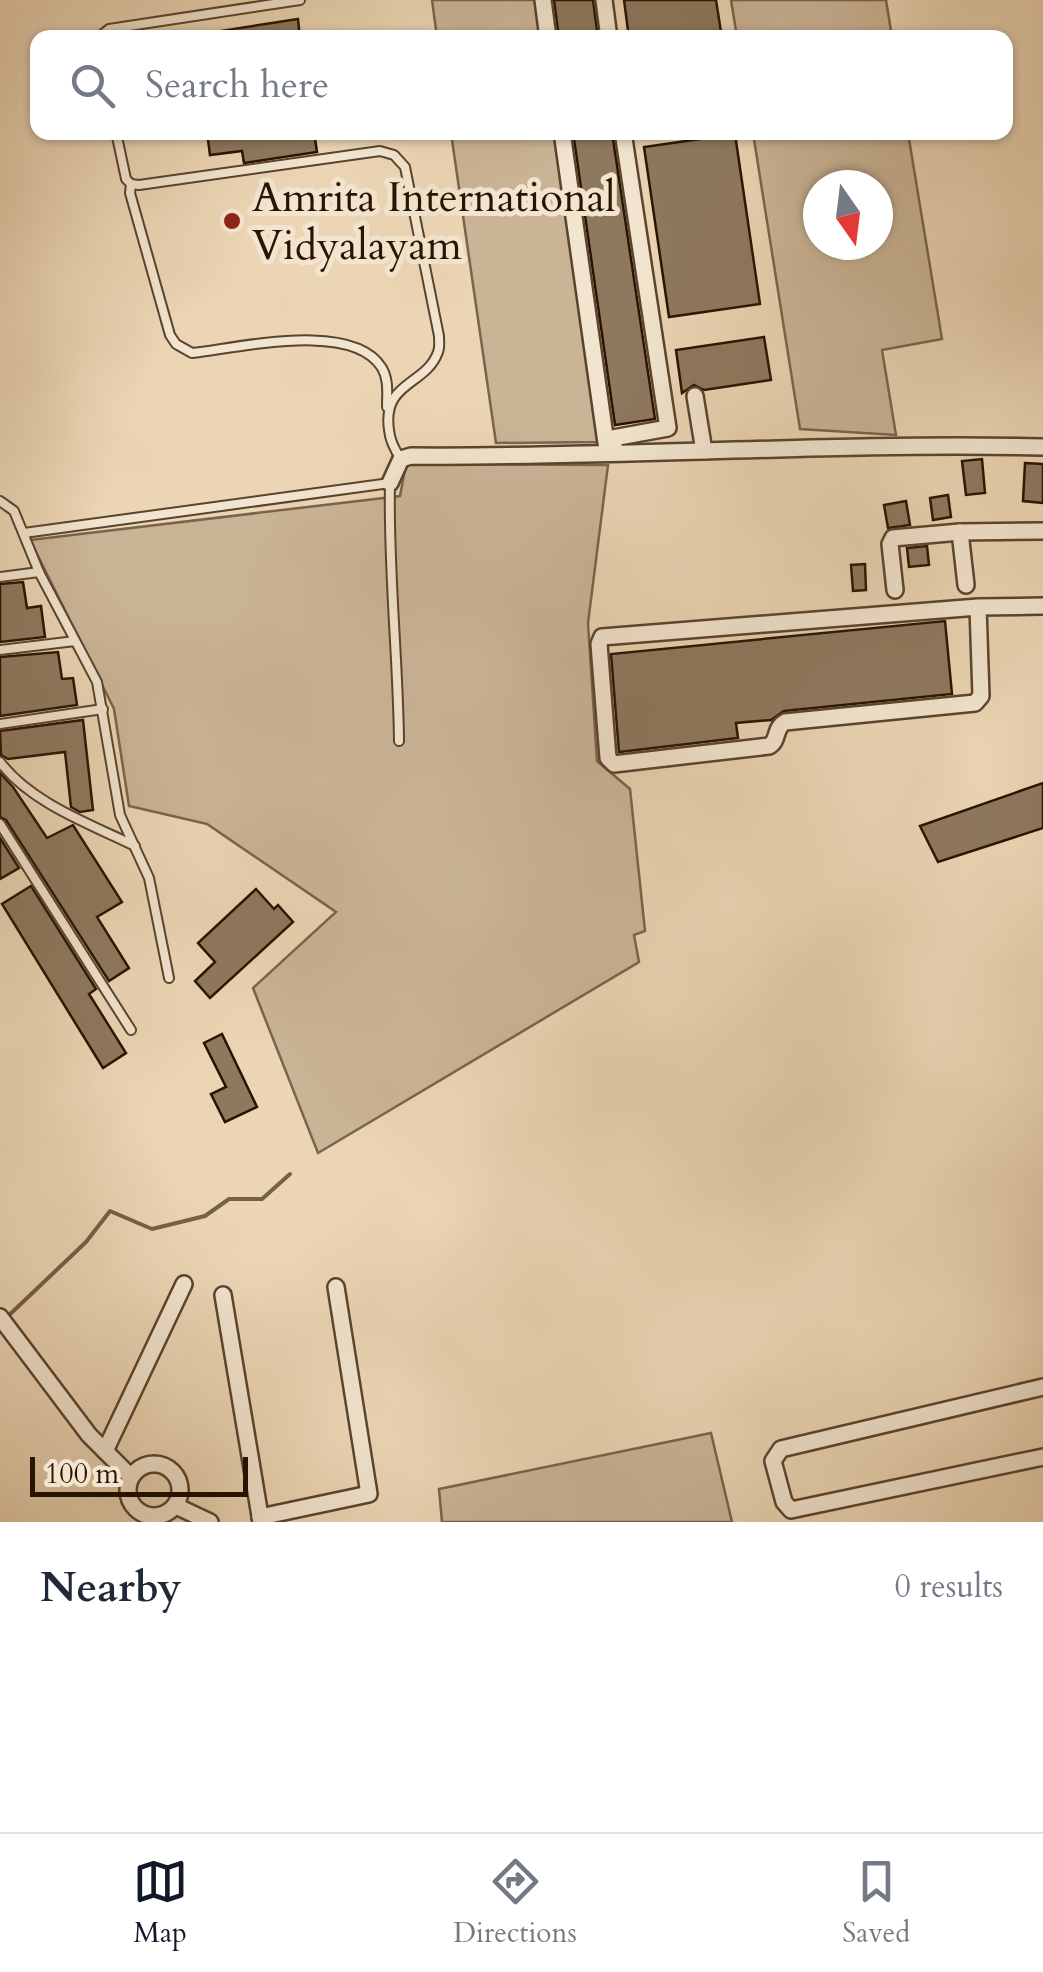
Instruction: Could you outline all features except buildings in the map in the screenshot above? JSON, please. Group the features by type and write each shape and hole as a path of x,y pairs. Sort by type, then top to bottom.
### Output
{"street":[{"path":"543,0 547,30"},
{"path":"604,0 608,30"},
{"path":"563,140 610,446"},
{"path":"390,482 401,459 411,456 540,458 610,446 668,428 624,140"},
{"path":"695,396 704,451"},
{"path":"610,446 704,451 1043,446"},
{"path":"895,590 890,544 893,538 960,532 1043,532"},
{"path":"960,532 966,585"},
{"path":"978,607 981,696 976,702 785,722 778,727 770,746 614,764 608,758 598,644 602,637 978,607 1043,606"},
{"path":"105,1450 184,1284"},
{"path":"223,1295 260,1519 369,1494 336,1286"},
{"path":"0,1317 89,1435 131,1477"},
{"path":"1043,1387 781,1449 773,1461 784,1502 791,1510 1043,1457"},
{"path":"145,1465 166,1466 180,1484 176,1506 155,1517 140,1513 128,1494 131,1477 145,1465"},
{"path":"176,1506 191,1518 210,1522"}],"lane":[{"path":"108,30 300,0"},
{"path":"118,140 170,335 176,344 192,353 336,340 366,353 382,367 388,385 390,439 401,459"},
{"path":"131,184 380,151 394,155 406,167 439,336 438,352 391,401 387,416"},
{"path":"24,533 390,482 389,570 398,666 399,741"},
{"path":"0,501 14,511 39,572 97,682 120,815 150,878 170,978"},
{"path":"0,577 39,572"},
{"path":"0,650 76,640"},
{"path":"0,724 103,709"},
{"path":"0,762 13,779 72,815 136,846"},
{"path":"0,824 131,1030"}],"shaded area":[{"path":"432,0 537,0 542,30 436,30"},
{"path":"731,0 886,0 891,30 736,30"},
{"path":"452,140 558,140 602,442 496,443"},
{"path":"754,140 909,140 942,339 882,350 896,435 800,429"},
{"path":"406,464 608,465 588,623 597,761 630,789 645,931 634,935 639,962 318,1153 253,988 336,912 207,824 129,806 114,709 30,540 400,496"},
{"path":"711,1433 732,1522 442,1522 439,1489"}],"waterway":[{"path":"5,1319 86,1242 110,1211 152,1229 205,1216 229,1199 262,1199 290,1174"}],"place":[{"name":"Amrita International Vidyalayam","path":"232,221"}]}
